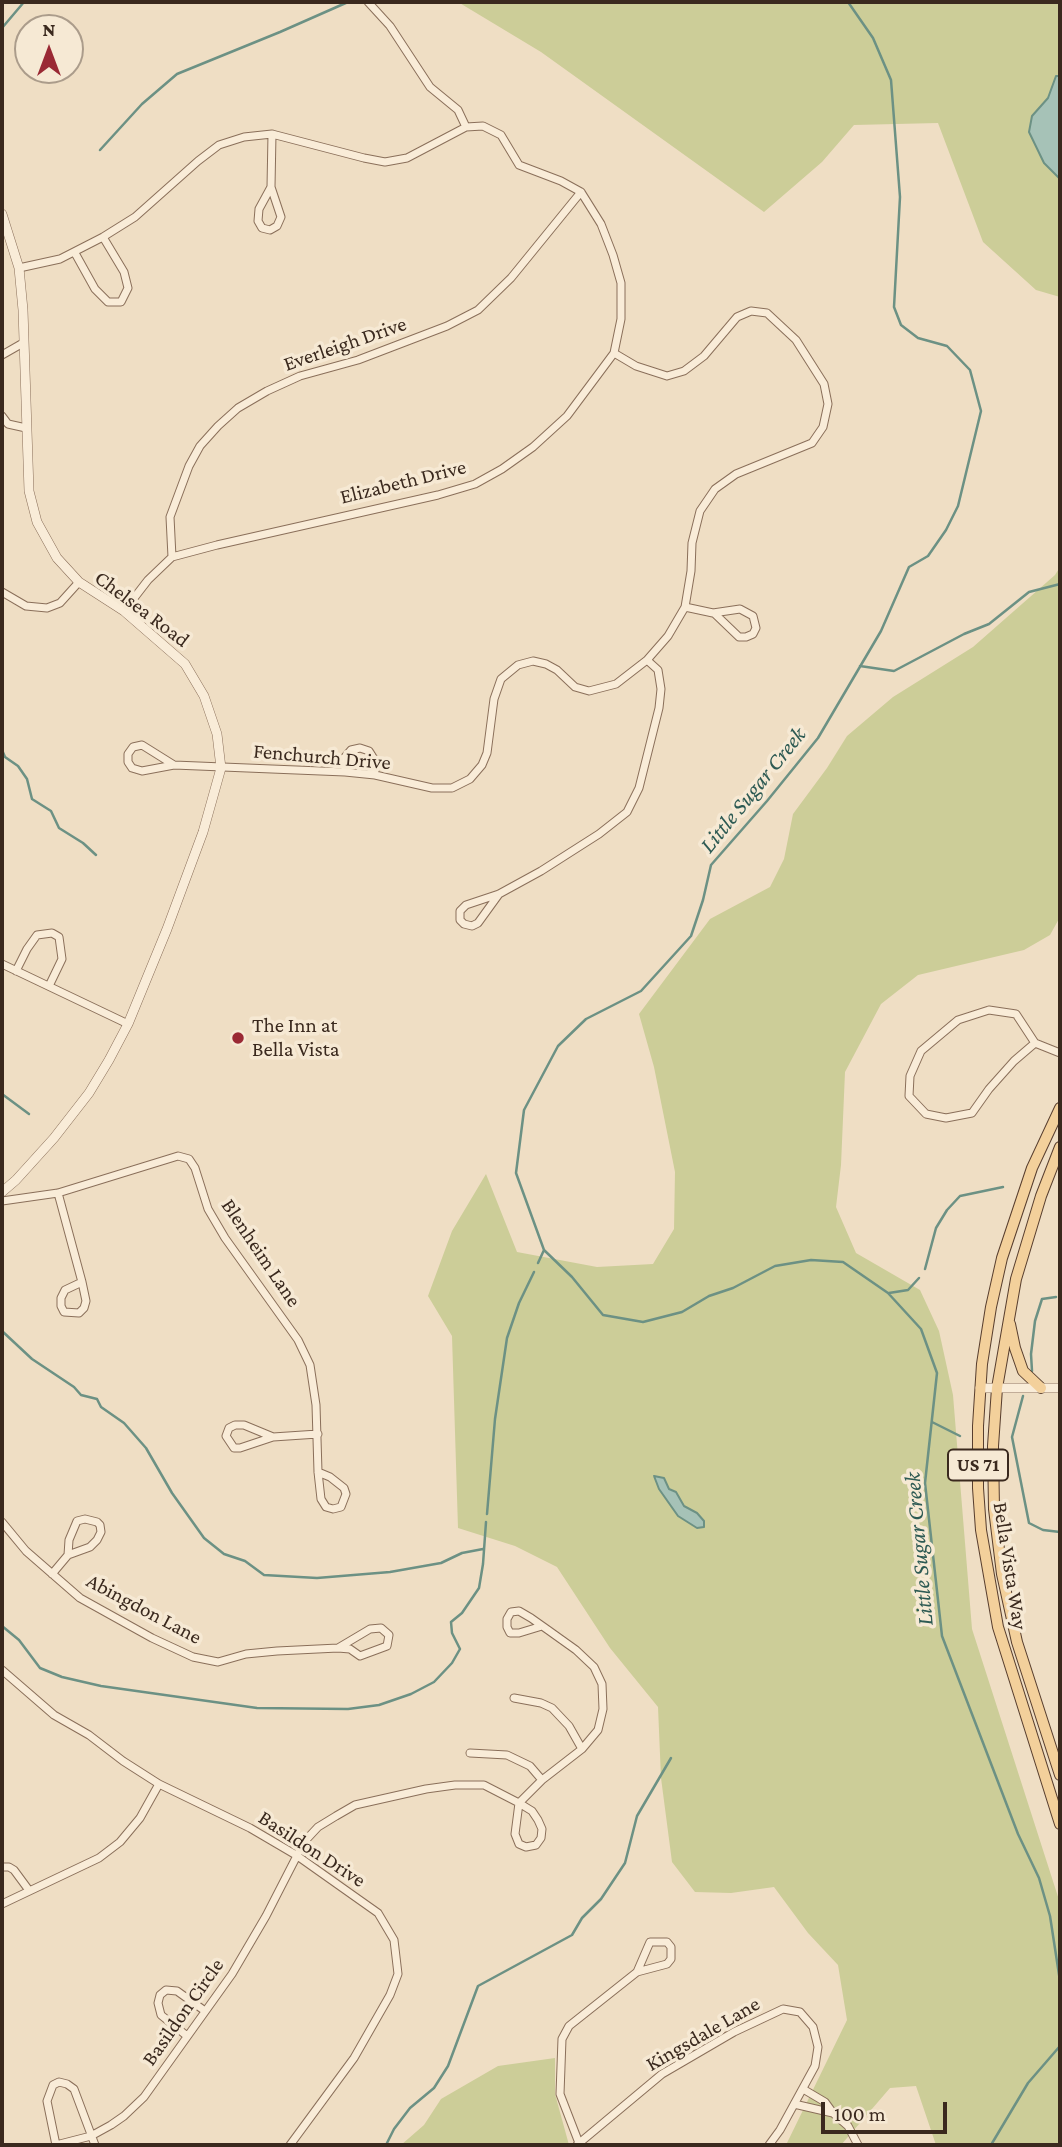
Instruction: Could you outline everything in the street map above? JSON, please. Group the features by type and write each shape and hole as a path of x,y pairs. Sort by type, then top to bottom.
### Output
{"main road":[{"name":"Bella Vista Way","path":"1060,1108 1032,1168 1002,1258 990,1307 980,1388 978,1488 986,1563 999,1627 1060,1824"},
{"name":"Bella Vista Way","path":"1060,1147 1029,1231 1016,1279 997,1388 993,1446 994,1509 1002,1573 1017,1642 1060,1775"},
{"path":"1008,1317 1023,1371 1041,1388"}],"street":[{"path":"368,2 390,26 430,87 458,110 466,127"},
{"path":"19,268 75,253 103,237 135,217 219,145 244,137 272,134 385,162 407,158 466,127 483,126 501,135 519,165 561,181 580,192"},
{"path":"271,187 259,209 258,221 262,228 270,230 277,226 281,217 271,187 272,134"},
{"name":"Elizabeth Drive","path":"172,557 475,484 533,447 568,416 614,353 621,319 621,283 608,240 580,192"},
{"name":"Everleigh Drive","path":"172,557 170,517 189,466 200,446 238,408 300,376 358,360 447,326 478,310 511,278 580,192"},
{"name":"Chelsea Road","path":"2,214 19,268 29,491 37,522 57,558 79,582 124,611 185,664 204,696 213,721 221,768 203,832 128,1024 89,1093 54,1138 2,1192"},
{"path":"75,253 95,289 108,302 121,302 128,288 124,272 103,237"},
{"name":"Fenchurch Drive","path":"174,765 345,772 374,775 432,788 452,789 477,772 487,753 494,699 502,680 518,665 533,661 546,664 557,670 575,687 589,691 616,684 647,660 668,636 685,607 692,544 700,511 715,489 736,474 812,443 823,427 828,404 824,384 796,340 767,313 751,311 737,317 704,356 684,371 667,376 636,366 614,353"},
{"path":"2,355 23,343"},
{"path":"2,416 8,424 26,428"},
{"path":"124,611 148,580 172,557"},
{"path":"2,592 26,606 47,608 60,603 79,582"},
{"path":"685,607 713,613 740,609 753,616 756,628 753,634 738,637 713,613"},
{"path":"499,894 478,923 472,926 464,925 460,920 460,911 466,905 499,894 599,834 627,812 639,788 659,708 661,689 658,670 647,660"},
{"path":"142,746 174,765 142,771 132,768 128,762 128,754 133,747 142,746"},
{"path":"345,772 345,757 351,750 360,748 369,751 374,759 374,775"},
{"path":"16,971 37,935 52,933 59,937 62,959 48,986"},
{"path":"2,964 128,1024"},
{"path":"1035,1043 1014,1060 972,1113 946,1118 926,1114 909,1096 910,1076 921,1051 958,1020 989,1010 1016,1014 1035,1043 1060,1053"},
{"name":"Blenheim Lane","path":"2,1201 58,1193 178,1156 189,1160 195,1168 208,1209 225,1238 298,1340 310,1365 317,1405 318,1472 321,1499 326,1507 341,1507 346,1494 344,1488 318,1472"},
{"path":"58,1193 82,1282 86,1301 79,1313 64,1312 61,1297 65,1290 82,1282"},
{"path":"980,1388 1060,1388"},
{"path":"273,1437 244,1425 229,1428 226,1436 233,1447 240,1448 273,1437 318,1434"},
{"path":"52,1574 68,1555 90,1547 97,1540 101,1532 97,1522 85,1519 77,1521 69,1540 68,1555"},
{"name":"Abingdon Lane","path":"2,1522 26,1550 80,1598 152,1638 204,1661 218,1662 246,1654 338,1648 349,1649 360,1656 387,1646 389,1635 381,1628 370,1629 338,1648"},
{"path":"519,1803 532,1811 542,1829 541,1838 536,1845 526,1847 519,1844 515,1834 519,1803 542,1780 582,1749 598,1730 603,1709 601,1684 594,1667 576,1650 542,1626 519,1611 510,1612 507,1619 510,1633 542,1626"},
{"name":"Basildon Drive","path":"2,1670 54,1715 89,1735 122,1761 159,1784 250,1828 296,1855 378,1913 394,1940 398,1975 380,2014 354,2058 290,2145"},
{"path":"514,1698 552,1708 569,1726 582,1749"},
{"path":"470,1754 507,1755 530,1766 542,1780"},
{"path":"2,1904 28,1889 99,1858 120,1842 140,1818 159,1784"},
{"name":"Basildon Circle","path":"56,2145 91,2136 124,2116 144,2096 232,1974 296,1855 318,1828 355,1805 455,1785 484,1785 519,1803"},
{"path":"2,1867 15,1871 28,1889"},
{"path":"578,2144 560,2094 562,2039 569,2026 637,1972 667,1964 671,1959 671,1947 667,1942 650,1942 637,1972"},
{"path":"187,2036 161,2015 158,2003 160,1995 166,1990 177,1991 205,2011"},
{"name":"Kingsdale Lane","path":"578,2144 663,2074 734,2032 783,2008 800,2012 813,2027 818,2047 815,2066 769,2145"},
{"path":"56,2145 47,2101 53,2085 59,2082 74,2089 95,2145"},
{"path":"803,2089 825,2102 848,2126 858,2145"},
{"path":"794,2104 833,2113"}],"green space":[{"path":"458,2 1060,2 1060,297 1036,290 983,242 938,123 854,125 822,162 764,212 541,52"},
{"path":"1060,567 1060,917 1050,935 1024,950 918,975 881,1004 845,1072 841,1165 836,1207 856,1253 920,1290 939,1331 953,1395 972,1629 1060,1903 1060,2145 936,2145 916,2086 890,2088 841,2145 786,2145 847,2020 838,1965 808,1933 774,1887 731,1893 695,1892 672,1862 661,1778 658,1707 610,1648 557,1567 515,1546 458,1528 452,1336 428,1296 452,1231 486,1174 517,1252 597,1267 653,1264 674,1229 675,1172 654,1067 639,1014 710,919 770,887 784,859 793,814 847,736 893,697 973,647 1055,575"},
{"path":"555,2058 555,2094 569,2145 401,2145 424,2125 441,2099 498,2066"}],"shaded area":[{"path":"1056,76 1060,76 1060,179 1044,163 1029,132 1032,116 1048,98"},
{"path":"654,1476 664,1478 669,1489 676,1492 684,1506 697,1513 704,1521 704,1527 697,1528 678,1516 659,1489"}],"waterway":[{"path":"2,28 24,2"},
{"path":"100,150 142,104 177,74 348,2"},
{"name":"Little Sugar Creek","path":"848,2 873,38 891,80 900,197 894,307 901,325 918,338 947,346 970,370 981,411 958,506 928,556 909,567 881,631 818,738 711,865 691,936 641,991 586,1019 558,1046 524,1110 516,1173 544,1250 572,1277 603,1315 643,1322 682,1312 709,1296 733,1288 775,1266 811,1260 843,1262 888,1293 921,1329 937,1373 925,1483 942,1636 1018,1834 1039,1878 1050,1916 1060,1981"},
{"path":"860,666 894,671 964,634 989,624 1029,592 1060,584"},
{"path":"2,750 5,757 18,766 27,779 32,799 51,811 59,828 96,855"},
{"path":"2,1094 29,1114"},
{"path":"925,1269 936,1228 960,1196 1003,1187"},
{"path":"538,1263 544,1250"},
{"path":"487,1514 495,1419 507,1338 519,1303 534,1272"},
{"path":"889,1293 908,1290 919,1278"},
{"path":"1032,1371 1035,1321 1042,1299 1056,1297"},
{"path":"2,1331 32,1359 74,1387 81,1395 97,1399 101,1407 124,1423 146,1448 172,1493 204,1538 224,1554 245,1561 264,1575 317,1578 390,1572 441,1563 462,1553 483,1549"},
{"path":"1023,1396 1012,1437 1029,1523 1043,1530 1060,1532"},
{"path":"932,1422 960,1436"},
{"path":"2,1626 19,1640 40,1668 62,1677 101,1686 257,1708 348,1709 379,1705 411,1694 434,1682 452,1663 460,1649 452,1633 451,1622 462,1613 479,1588 486,1522"},
{"path":"386,2145 410,2108 434,2088 448,2066 478,1986 572,1935 582,1918 601,1899 625,1863 637,1816 671,1758"},
{"name":"Little Sugar Creek","path":"991,2145 1028,2083 1060,2046"}],"place":[{"name":"The Inn at Bella Vista","path":"238,1038"}]}
